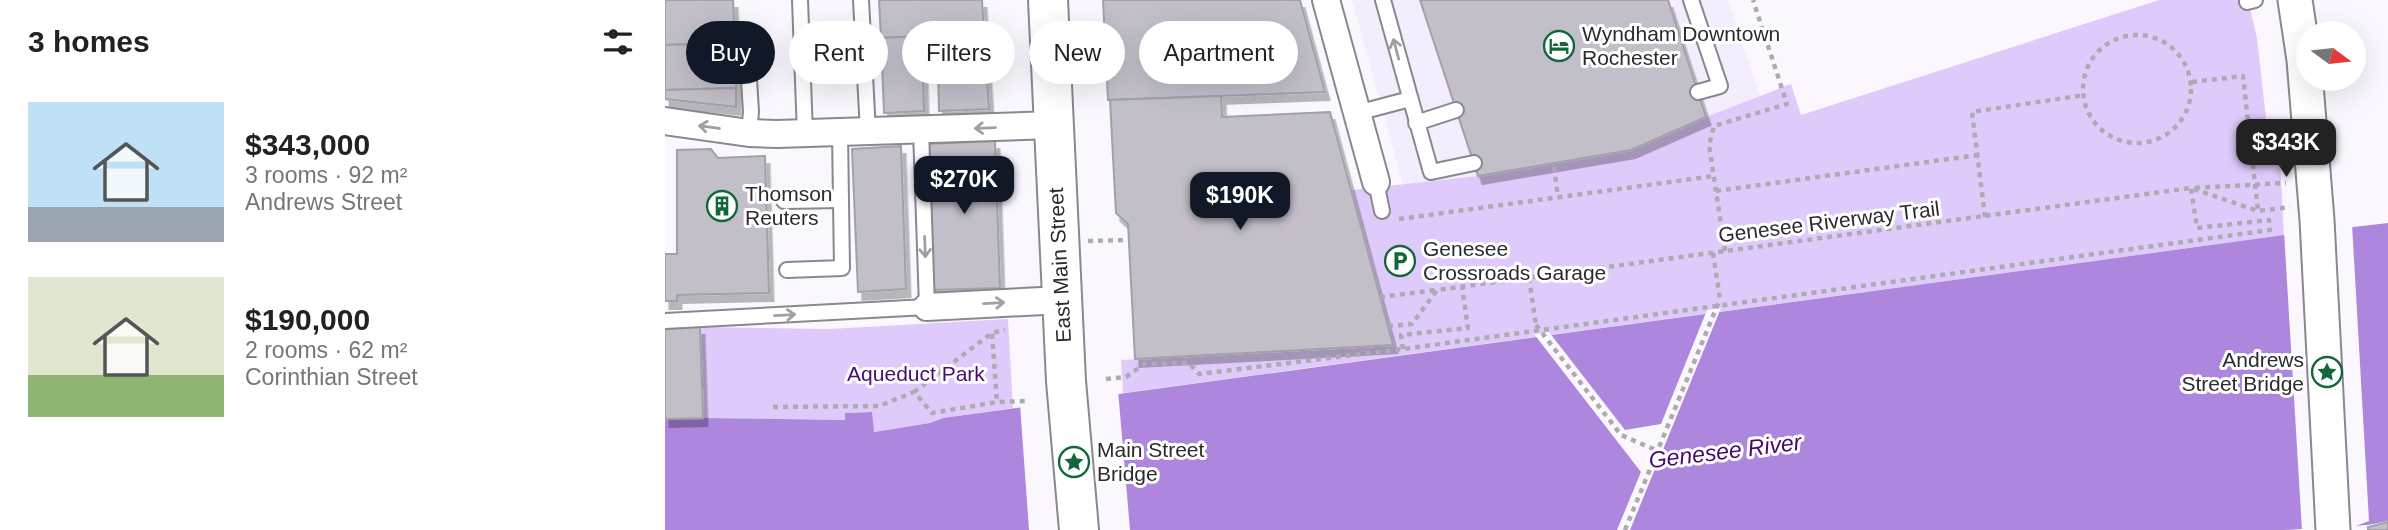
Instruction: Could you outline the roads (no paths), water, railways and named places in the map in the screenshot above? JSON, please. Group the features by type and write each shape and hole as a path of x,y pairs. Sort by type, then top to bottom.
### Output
{"main road":[{"name":"East Main Street","path":"1048,0 1066,382 1079,530"}],"street":[{"path":"1326,0 1376,182"},
{"path":"2295,0 2304,60 2302,214 2333,530"},
{"path":"665,121 749,133 805,134 1053,125"},
{"path":"927,307 1062,300"}],"lane":[{"path":"800,0 805,134"},
{"path":"862,0 868,132"},
{"path":"1383,0 1431,172 1474,163"},
{"path":"1691,0 1720,86 1698,92"},
{"path":"749,84 749,133"},
{"path":"1357,113 1409,99"},
{"path":"1416,123 1457,110"},
{"path":"665,321 927,307 921,130"},
{"path":"787,270 842,268 840,133"},
{"path":"1376,182 1389,215"},
{"path":"784,201 841,200"}],"water":[{"name":"Genesee River","path":"2388,223 2388,521 2368,525 2285,530 665,530 665,419 845,420 845,413 872,412 874,432 930,423 943,418"}],"place":[{"name":"Wyndham Downtown Rochester","path":"1559,46"},
{"name":"Thomson Reuters","path":"722,206"},
{"name":"Genesee Crossroads Garage","path":"1400,261"},
{"name":"Andrews Street Bridge","path":"2327,372"},
{"name":"Main Street Bridge","path":"1074,462"}],"park label":[{"name":"Aqueduct Park","path":"916,374"}]}
